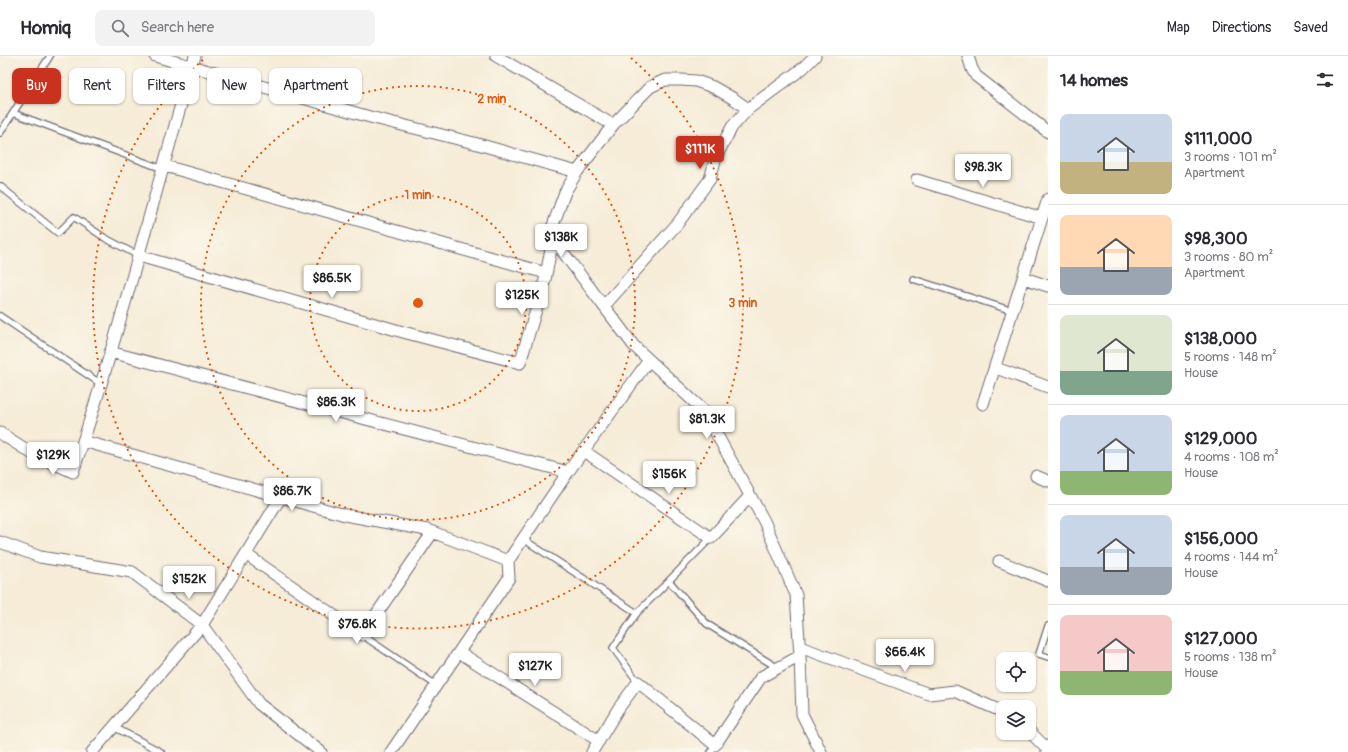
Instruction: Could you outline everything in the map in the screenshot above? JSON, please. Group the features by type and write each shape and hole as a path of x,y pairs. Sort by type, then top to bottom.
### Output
{"street":[{"path":"155,56 370,117 474,143 577,172"},
{"path":"0,433 33,454 73,472 139,256 195,56"},
{"path":"496,56 613,125"},
{"path":"604,306 678,223 710,179 716,156 732,127 748,109 803,68 815,56"},
{"path":"968,56 976,76 1048,132"},
{"path":"139,256 403,332 520,363 545,280 553,239 552,228 562,199 577,172 613,125 650,87 665,80 696,81 713,87 748,109"},
{"path":"164,168 546,273"},
{"path":"917,180 1042,218"},
{"path":"984,404 1048,199"},
{"path":"553,239 634,346 704,411 764,520 796,595 802,714 821,752"},
{"path":"1024,278 1048,286"},
{"path":"110,352 568,472"},
{"path":"391,752 509,578 508,561 568,472 650,360"},
{"path":"996,368 1048,387"},
{"path":"83,441 345,515 433,532 508,561"},
{"path":"584,450 711,538 750,496"},
{"path":"1036,476 1048,481"},
{"path":"92,752 202,625 247,555 281,497"},
{"path":"247,555 362,635 433,532"},
{"path":"0,542 40,556 132,572 202,625 259,704 321,752"},
{"path":"999,561 1048,581"},
{"path":"459,652 599,740"},
{"path":"592,752 618,709 638,682 713,748 761,677 778,668 800,652"},
{"path":"800,652 928,694 956,691 996,709"},
{"path":"1036,738 1048,750"}],"lane":[{"path":"0,133 50,56"},
{"path":"13,113 164,168"},
{"path":"0,186 58,233 74,217 105,238 139,256"},
{"path":"913,279 1013,311"},
{"path":"0,316 101,384"},
{"path":"638,682 614,648 637,614 711,538"},
{"path":"523,539 637,614"},
{"path":"669,581 707,624 778,668"},
{"path":"1048,626 1039,654 1048,657"},
{"path":"362,635 436,685"},
{"path":"114,727 161,752"}]}
